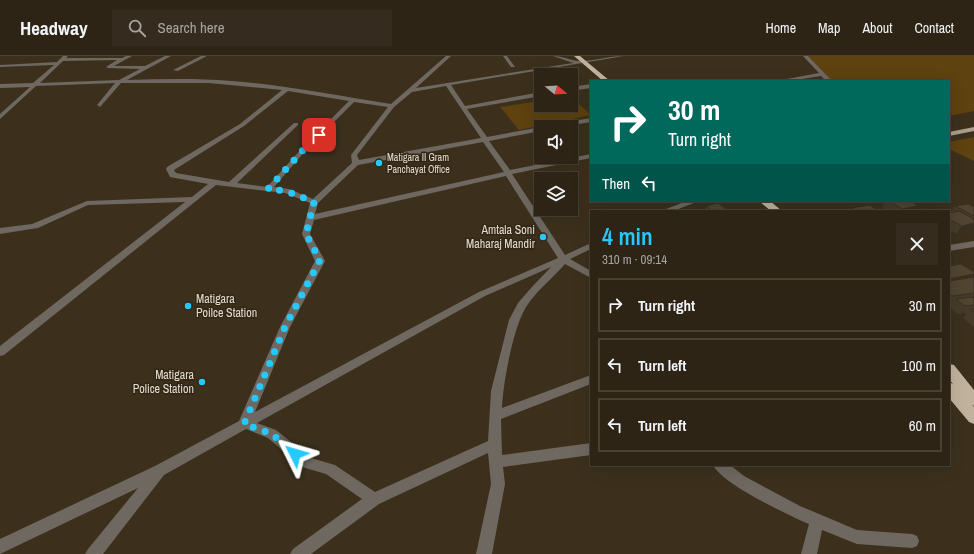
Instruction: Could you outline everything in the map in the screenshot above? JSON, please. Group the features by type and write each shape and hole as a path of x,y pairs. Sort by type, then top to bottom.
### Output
{"highway":[{"path":"576,56 581,63 606,80"},
{"path":"765,202 776,210"},
{"path":"950,370 974,400"},
{"path":"950,389 974,418"}],"main road":[{"path":"950,134 974,129"}],"street":[{"path":"130,56 108,67 148,68"},
{"path":"100,105 119,82 169,56"},
{"path":"176,70 205,56"},
{"path":"356,163 354,155 392,106 449,56"},
{"path":"506,56 513,66"},
{"path":"555,56 581,63"},
{"path":"412,90 622,56"},
{"path":"805,56 828,80"},
{"path":"0,66 62,60 124,60"},
{"path":"0,117 62,60"},
{"path":"785,80 822,74"},
{"path":"0,86 209,81 286,90 392,106"},
{"path":"447,84 508,173 564,260 590,274"},
{"path":"578,88 590,86"},
{"path":"286,90 242,124 170,169 173,176 214,183 286,191 314,202"},
{"path":"463,108 534,95"},
{"path":"268,189 305,148 352,100"},
{"path":"578,122 590,120"},
{"path":"231,185 296,124"},
{"path":"244,424 285,327 320,260 306,234 314,202 356,163 484,138 534,130"},
{"path":"310,218 508,173 590,156"},
{"path":"0,352 214,183"},
{"path":"0,231 34,226 56,217 71,208 87,203 194,199"},
{"path":"668,210 692,202"},
{"path":"950,248 974,244"},
{"path":"0,547 160,470 482,294 510,280 564,260 590,247"},
{"path":"484,554 498,484 494,444 497,391 514,320 522,305 534,290 564,260"},
{"path":"495,416 590,379"},
{"path":"244,424 272,434 307,463 330,469 374,499"},
{"path":"298,554 374,499 494,444"},
{"path":"497,462 590,449"},
{"path":"721,466 739,480 795,511 857,536 912,541"},
{"path":"93,554 160,470"},
{"path":"809,554 817,520"}],"shaded area":[{"path":"808,56 974,56 974,111 950,116 950,80 830,80"},
{"path":"534,102 534,112 578,112 578,103 590,115 567,120 534,120 534,127 519,130 500,107"},
{"path":"974,137 974,161 950,149 950,142"}],"building":[{"path":"891,202 912,202 918,206 902,209"},
{"path":"718,203 728,210 712,210 706,206"},
{"path":"968,204 974,207 974,216 955,206"},
{"path":"870,205 877,210 855,210 852,208"},
{"path":"921,208 925,210 910,210"},
{"path":"959,211 974,219 974,223 962,226 950,220 950,213"},
{"path":"961,264 974,272 974,274 950,279 950,266"},
{"path":"974,277 974,293 952,296 950,294 950,281"},
{"path":"974,297 974,305 965,306 956,299"}],"place":[{"name":"Matigara II Gram Panchayat Office","path":"379,163"},
{"name":"Amtala Soni Maharaj Mandir","path":"543,237"},
{"name":"Matigara Poilce Station","path":"188,306"},
{"name":"Matigara Police Station","path":"202,382"}],"route":[{"path":"295,454 272,434 244,424 285,327 320,260 306,234 314,202 286,191 268,189 305,148 319,135"}]}
